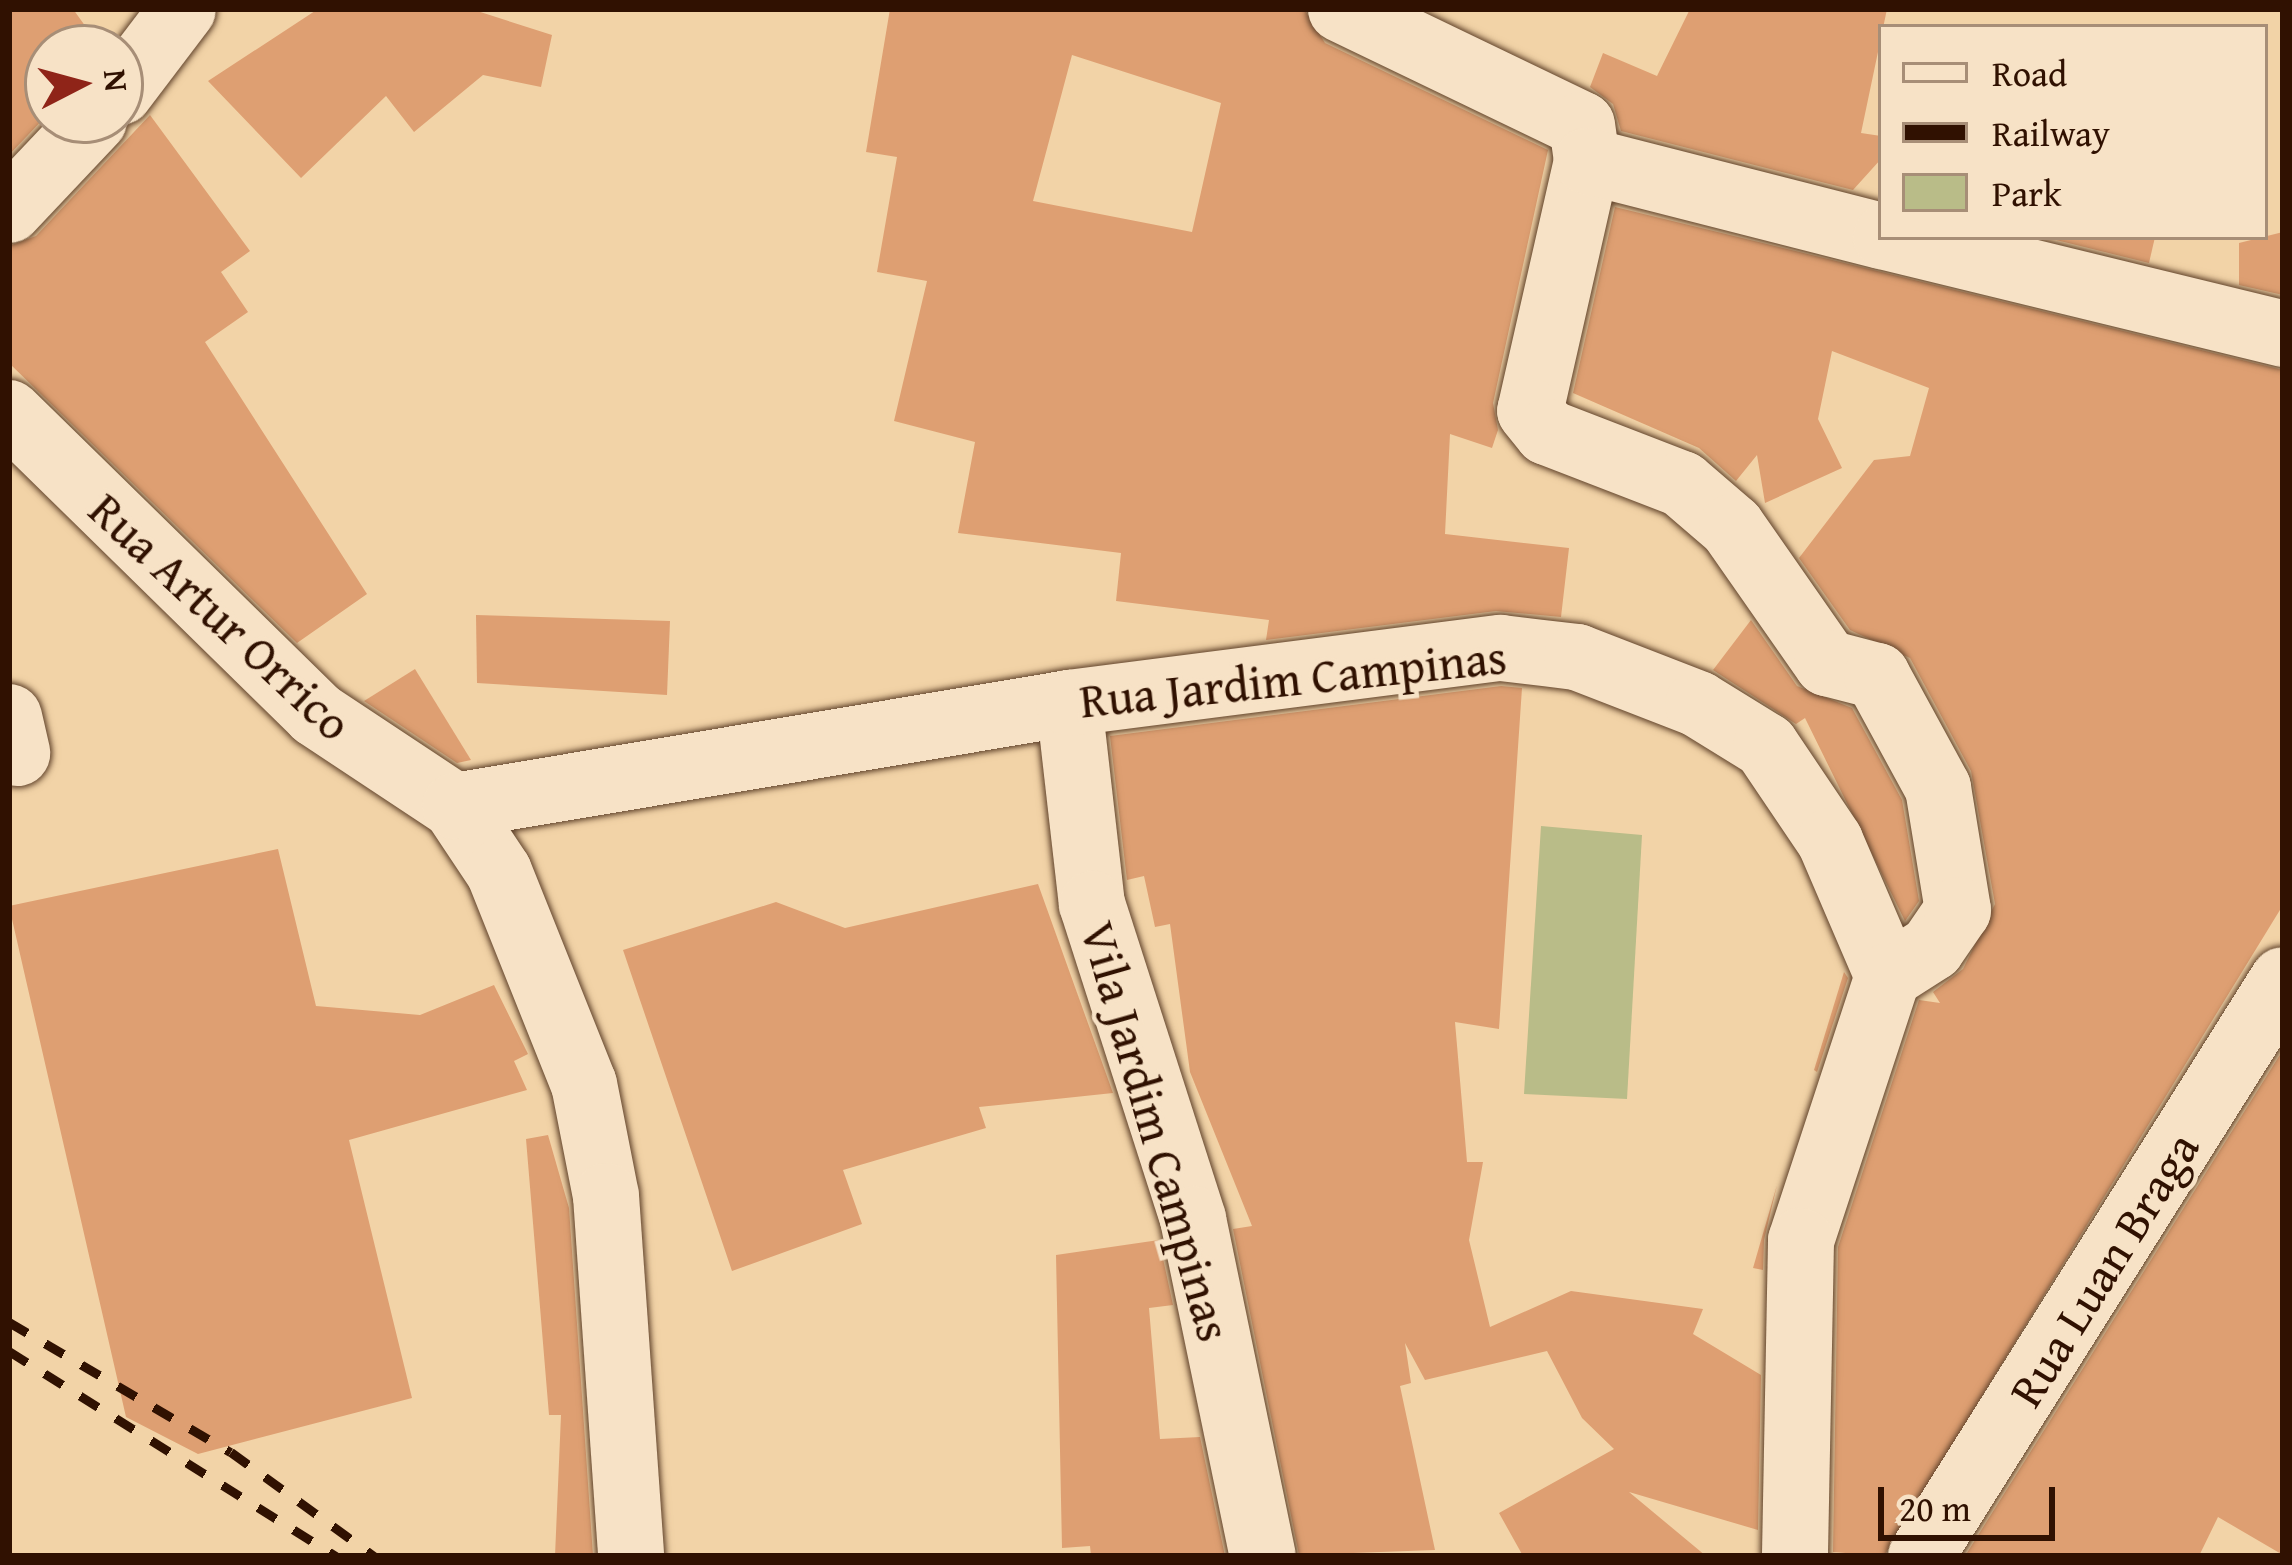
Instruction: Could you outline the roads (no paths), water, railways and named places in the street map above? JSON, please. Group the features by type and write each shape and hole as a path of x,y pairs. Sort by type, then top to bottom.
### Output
{"street":[{"path":"152,52 230,9"},
{"path":"1341,9 1582,125 1587,161 1530,411 1547,432 1682,484 1732,527 1827,663 1876,676 1938,788 1958,910 1932,949 1888,976 1801,1241 1795,1556"},
{"path":"9,211 72,144"},
{"path":"1587,161 1878,234"},
{"path":"1900,240 2283,334"},
{"name":"Rua Artur Orrico","path":"9,412 316,714 455,806 500,872 584,1084 621,1322 631,1556"},
{"name":"Rua Jardim Campinas","path":"455,806 1070,703 1501,648 1577,657 1698,704 1766,746 1830,842 1888,976"},
{"name":"Vila Jardim Campinas","path":"1070,703 1093,904 1192,1219 1263,1556"},
{"name":"Rua Luan Braga","path":"1921,1556 2283,980"}],"railway":[{"path":"9,1322 231,1452 374,1556"},
{"path":"9,1351 336,1556"}]}
